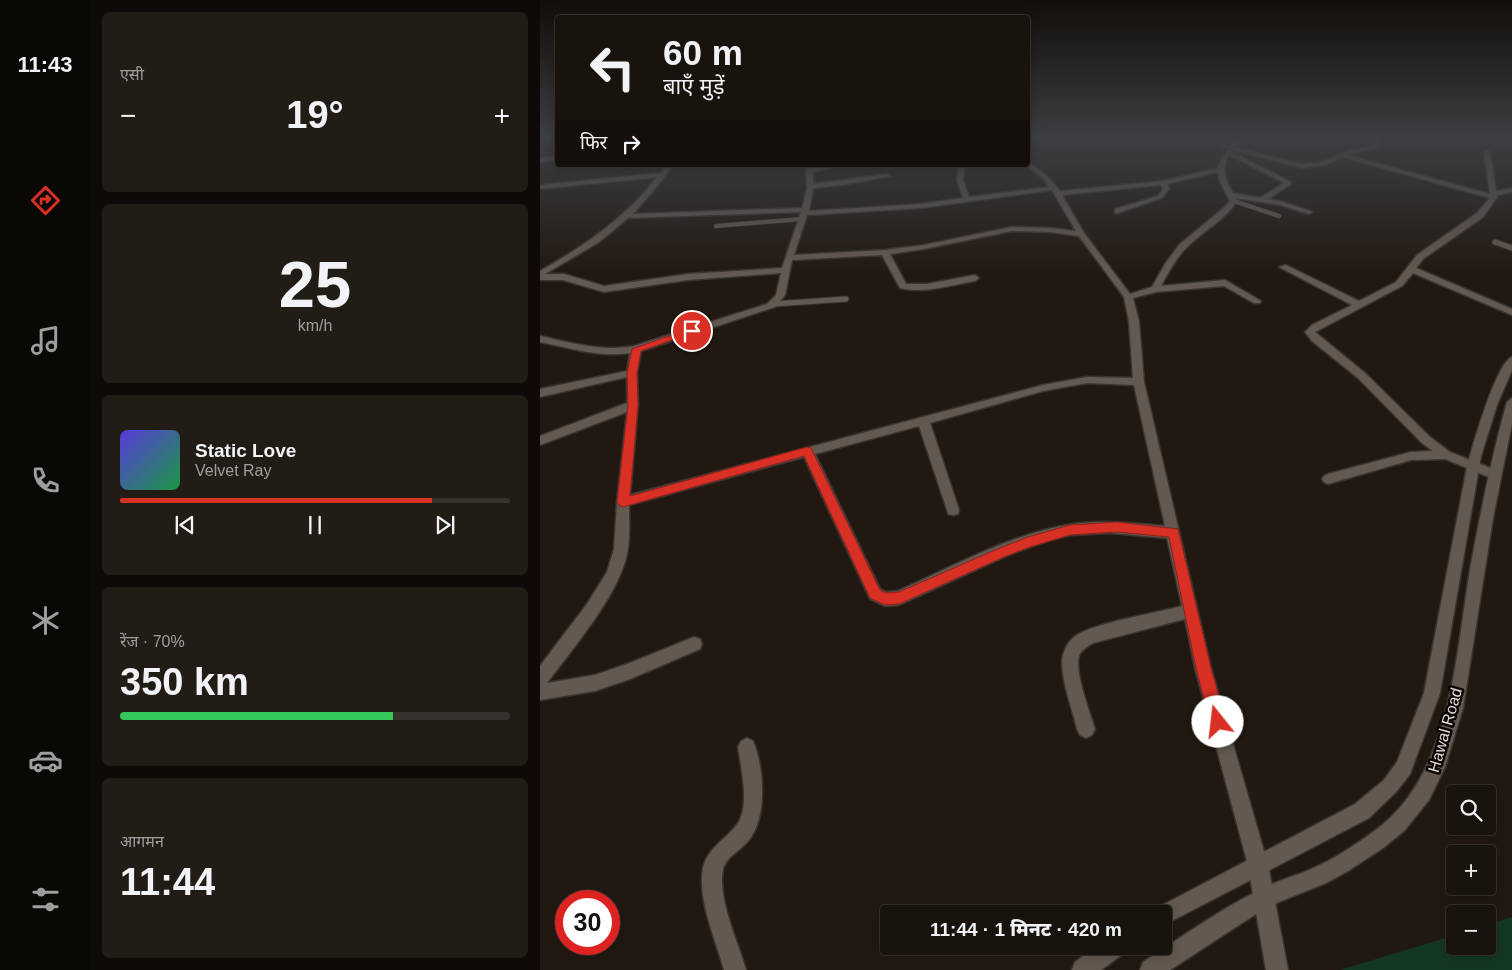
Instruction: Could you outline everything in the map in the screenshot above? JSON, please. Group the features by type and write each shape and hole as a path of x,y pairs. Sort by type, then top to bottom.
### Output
{"street":[{"path":"540,187 578,183"},
{"path":"540,276 591,246 628,216 656,183"},
{"path":"540,339 595,351 618,352 636,349 774,304 780,297 785,270 804,214 810,186 846,183"},
{"path":"961,183 967,200"},
{"path":"1050,183 1081,234 1128,296 1134,322 1139,382 1203,668 1258,865 1277,970"},
{"path":"628,216 804,214 911,207 1056,190 1159,183"},
{"path":"1118,211 1160,197 1166,189 1163,183"},
{"path":"1223,183 1233,198"},
{"path":"1263,199 1289,183"},
{"path":"1449,183 1494,195 1512,190"},
{"path":"1492,183 1494,195 1480,215 1420,257 1411,269 1410,274 1399,284 1315,327 1310,332 1315,339 1362,376 1426,440 1446,455 1494,474"},
{"path":"1233,198 1263,199 1309,212"},
{"path":"1155,289 1182,246 1229,208 1233,198"},
{"path":"789,258 885,252 924,247 1012,229 1050,230 1081,234"},
{"path":"885,252 903,286 906,287 917,288 975,278"},
{"path":"1283,267 1358,304"},
{"path":"1411,269 1512,312"},
{"path":"540,276 564,277 604,289 688,276 785,270"},
{"path":"1128,296 1155,289 1225,282 1257,302"},
{"path":"540,678 592,609 613,574 621,549 623,502 633,405 632,373 636,349"},
{"name":"Hawal Road","path":"1172,911 1258,865 1307,842 1362,811 1390,786 1404,768 1432,693 1470,487 1472,466 1492,405 1512,360"},
{"path":"540,394 632,373"},
{"path":"623,502 1044,388 1088,380 1139,382"},
{"name":"Hawal Road","path":"1151,970 1263,898 1319,876 1374,842 1406,817 1430,784 1450,724 1494,474 1512,402"},
{"path":"540,441 633,405"},
{"path":"923,420 953,510"},
{"path":"807,451 875,594 885,599 899,598 1011,549 1070,530 1117,527 1174,533"},
{"path":"1328,479 1411,456 1446,455"},
{"path":"1086,729 1072,676 1070,656 1078,642 1090,636 1191,611"},
{"path":"540,692 595,683 630,671 694,644"},
{"path":"735,970 712,886 713,868 721,852 736,840 749,824 752,808 752,787 747,747"},
{"path":"1083,970 1104,955"}],"lane":[{"path":"1233,198 1279,216"},
{"path":"716,226 804,214"},
{"path":"1495,242 1512,248"},
{"path":"774,304 846,299"}],"green space":[{"path":"1512,917 1512,970 1340,970 1446,938 1446,955 1496,955 1496,922"}],"route":[{"path":"692,331 636,349 632,373 633,405 623,502 807,451 875,594 885,599 899,598 1028,542 1070,530 1117,527 1174,533 1203,668 1218,722"}]}
